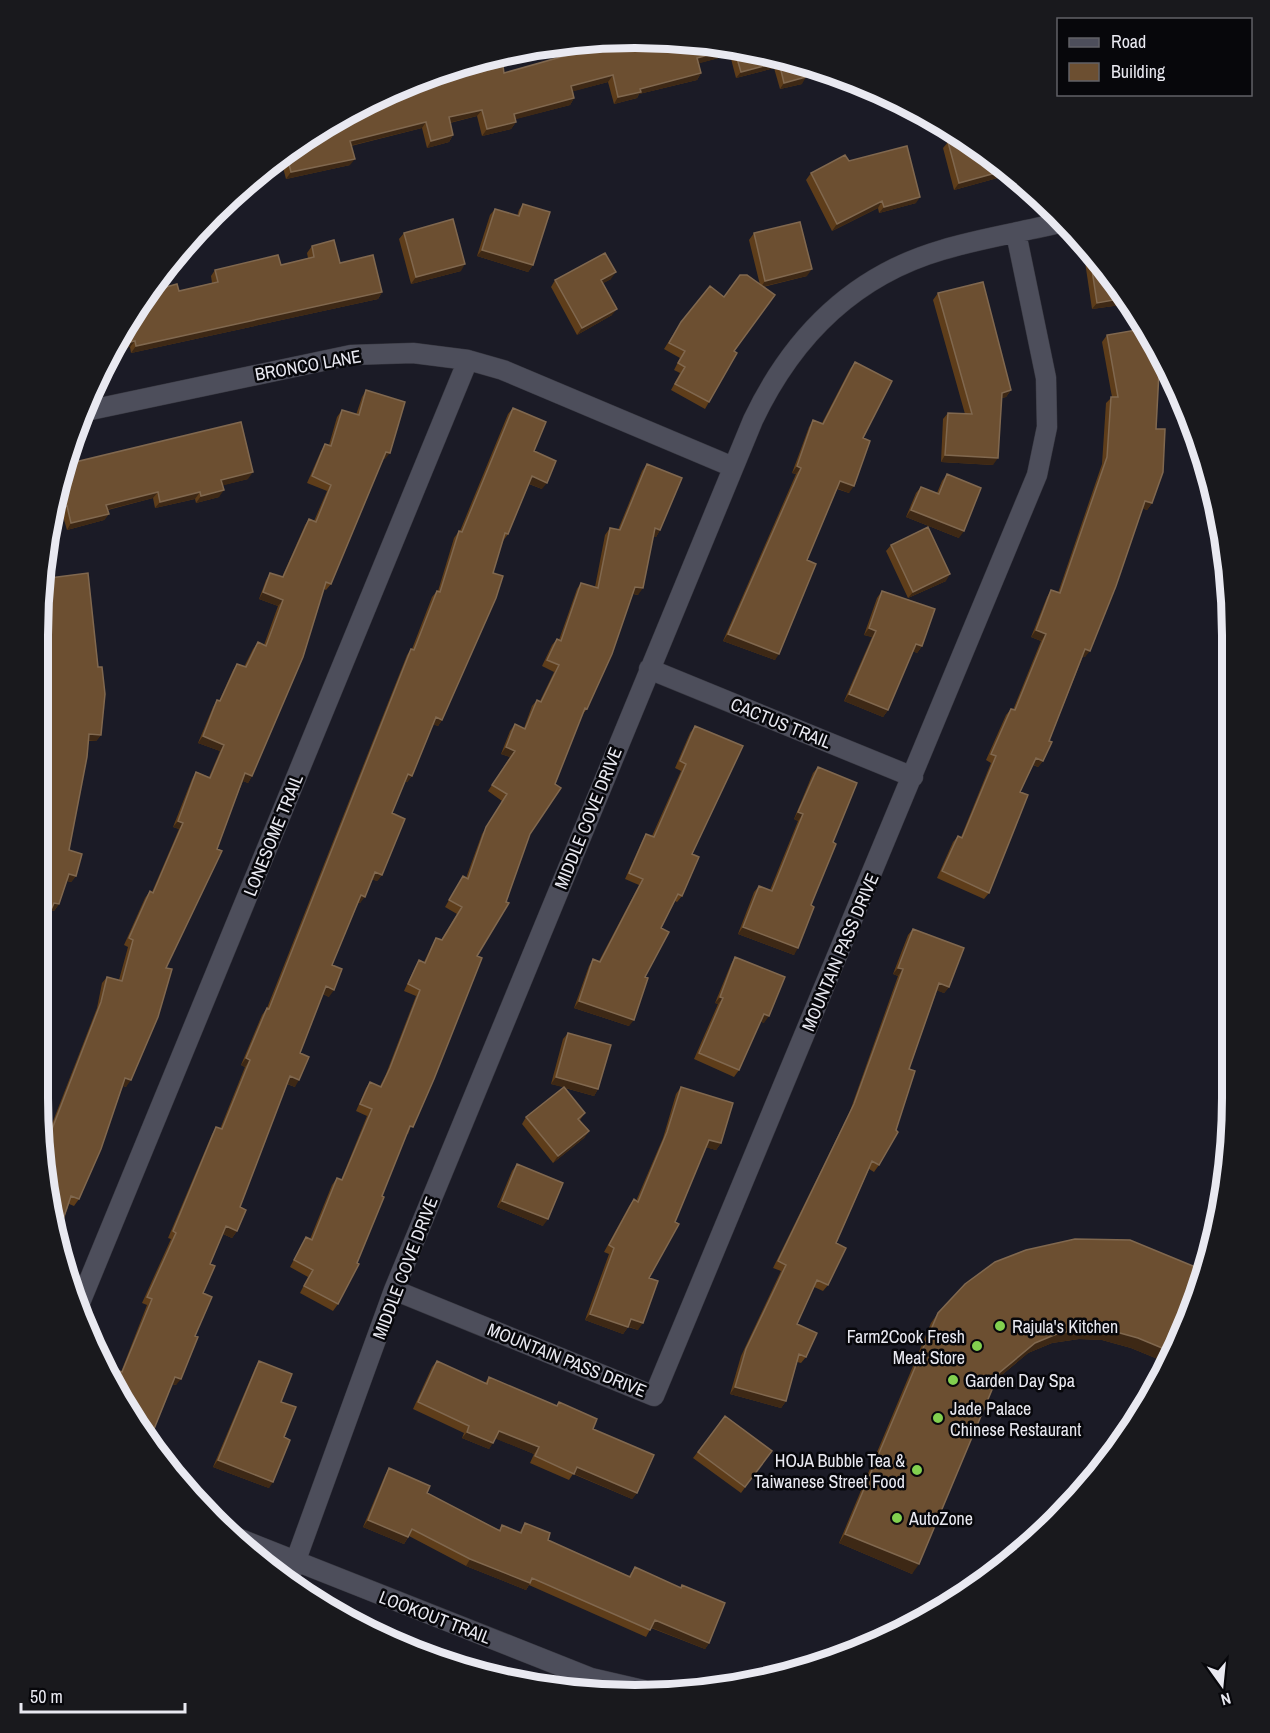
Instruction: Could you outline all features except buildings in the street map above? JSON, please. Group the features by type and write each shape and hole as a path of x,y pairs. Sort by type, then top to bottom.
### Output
{"street":[{"name":"MIDDLE COVE DRIVE","path":"293,1571 394,1290 649,669 771,382 807,333 854,293 893,269 941,250 1054,224"},
{"name":"MOUNTAIN PASS DRIVE","path":"394,1290 654,1396 1037,475 1045,437 1046,378 1016,233"},
{"name":"BRONCO LANE","path":"93,409 351,355 413,353 468,360 503,370 733,468"},
{"name":"LONESOME TRAIL","path":"83,1296 468,360"},
{"name":"CACTUS TRAIL","path":"649,669 913,777"},
{"name":"LOOKOUT TRAIL","path":"272,1559 293,1571 591,1678 620,1685"}],"place":[{"name":"Rajula's Kitchen","path":"1000,1326"},
{"name":"Farm2Cook Fresh Meat Store","path":"977,1346"},
{"name":"Garden Day Spa","path":"953,1380"},
{"name":"Jade Palace Chinese Restaurant","path":"938,1418"},
{"name":"HOJA Bubble Tea & Taiwanese Street Food","path":"917,1470"},
{"name":"AutoZone","path":"897,1518"}]}
